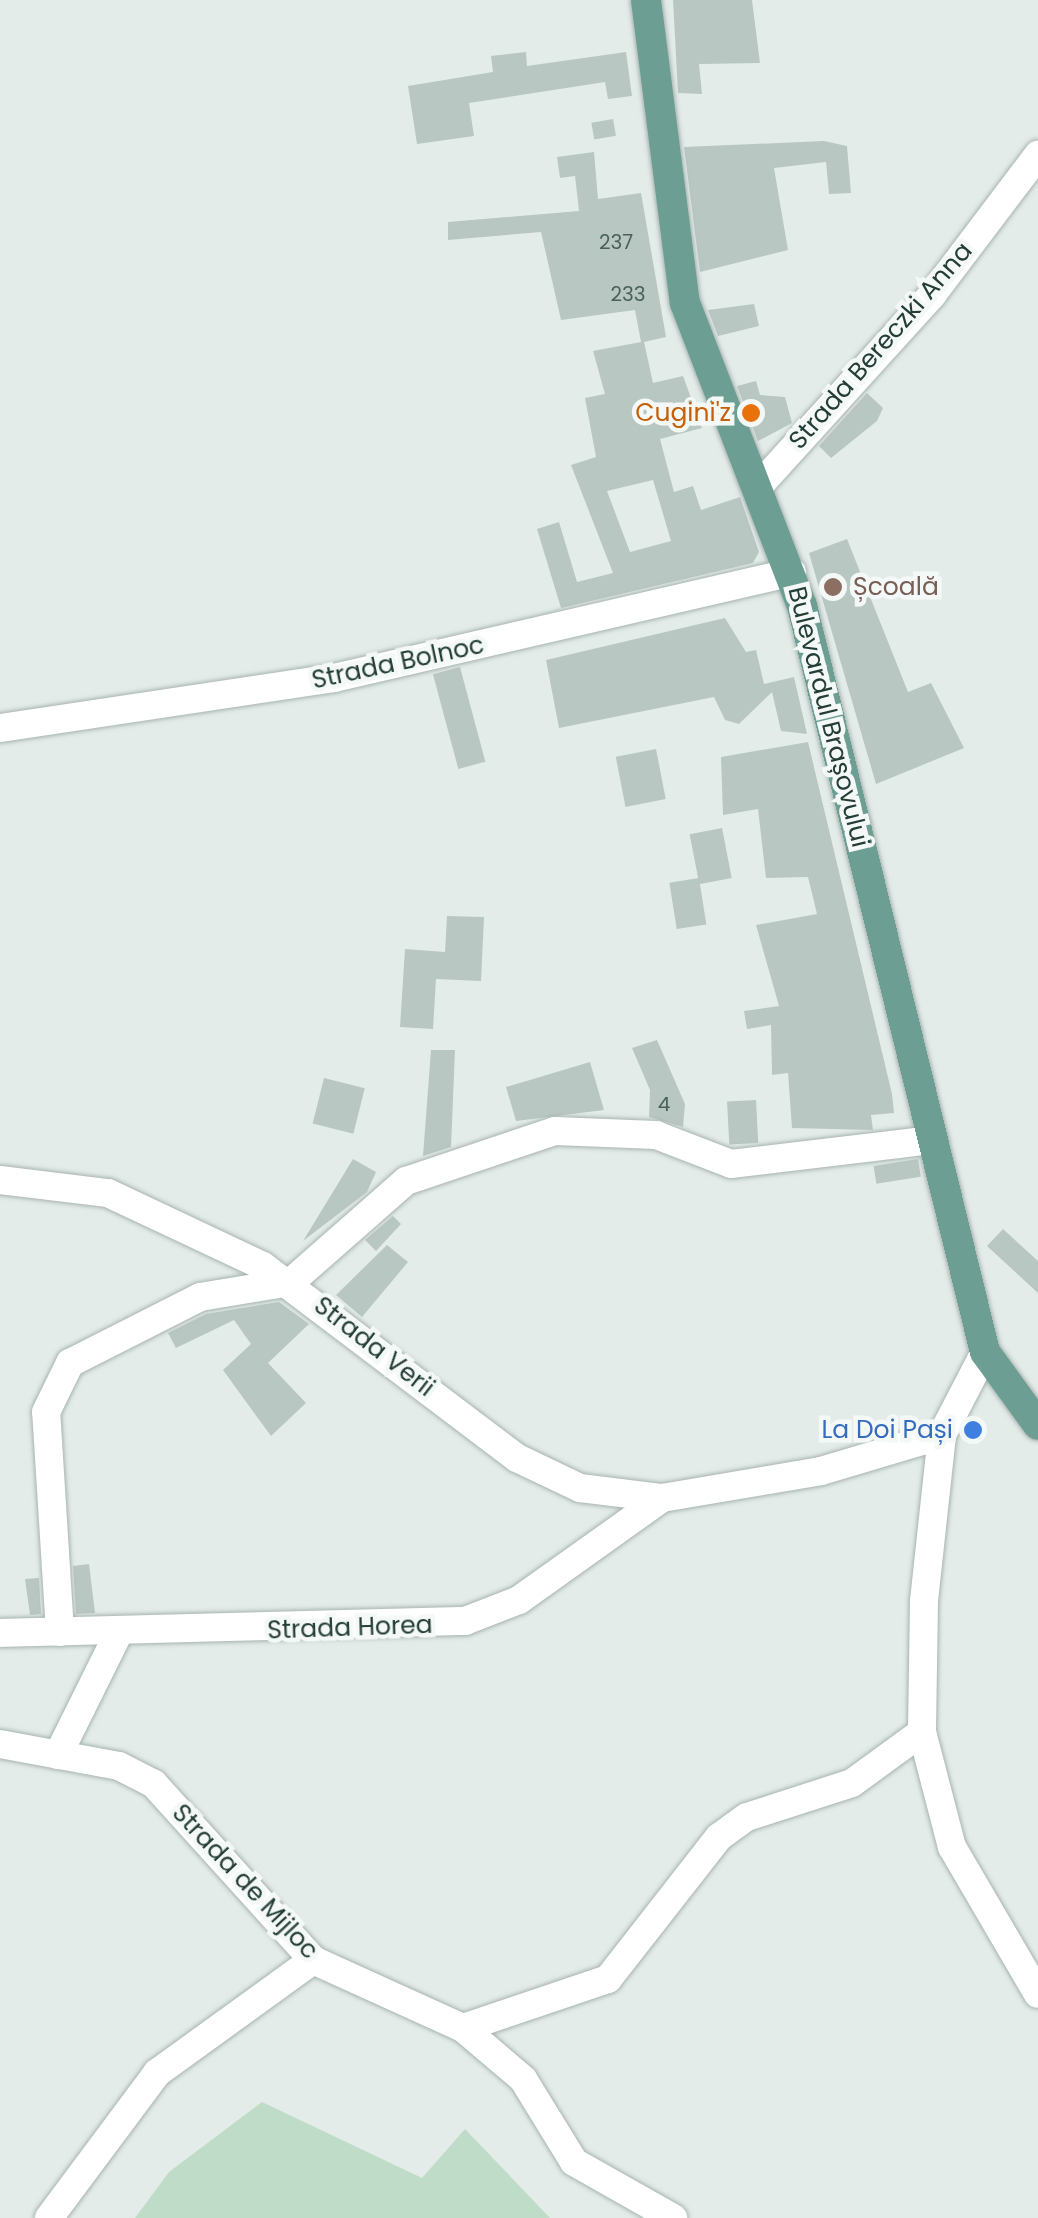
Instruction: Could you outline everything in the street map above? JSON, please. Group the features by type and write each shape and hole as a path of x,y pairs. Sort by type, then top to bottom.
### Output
{"main road":[{"name":"Bulevardul Brașovului","path":"646,0 685,303 792,572 985,1352 1038,1425"}],"street":[{"name":"Strada Bereczki Anna","path":"757,488 932,295 1038,156"},
{"name":"Strada Bolnoc","path":"0,728 334,678 792,572"},
{"path":"0,1180 108,1193 290,1282 406,1181 555,1131 656,1134 731,1164 933,1140"},
{"name":"Strada Verii","path":"60,1632 46,1412 57,1378 70,1362 200,1297 290,1282 517,1458 580,1488 662,1498 821,1471 942,1434"},
{"path":"985,1352 942,1434 924,1602 922,1732 952,1847 1038,1994"},
{"name":"Strada Horea","path":"0,1633 465,1621 519,1600 662,1498"},
{"path":"58,1756 119,1632"},
{"path":"463,2028 608,1979 719,1837 747,1816 852,1783 922,1732"},
{"name":"Strada de Mijloc","path":"0,1744 119,1766 154,1784 312,1960 463,2028 524,2079 574,2162 661,2216"},
{"path":"49,2218 157,2073 312,1960"}],"green space":[{"path":"262,2102 422,2178 465,2129 550,2218 135,2218 169,2172"}],"building":[{"path":"673,0 752,0 760,63 699,64 702,94 678,93"},
{"path":"526,52 527,66 626,52 632,96 608,99 605,82 469,103 474,136 417,144 408,86 493,72 491,56"},
{"path":"613,119 616,136 594,140 591,123"},
{"path":"824,141 847,146 851,193 829,194 826,162 774,168 788,250 700,272 684,147"},
{"path":"594,152 598,199 641,193 666,337 644,342 653,383 683,376 702,428 660,439 674,492 693,486 701,510 740,497 759,552 753,563 561,608 537,529 559,522 577,582 613,573 571,465 596,457 585,398 605,394 593,351 641,342 635,310 561,320 541,232 448,240 448,222 579,211 575,176 560,178 557,157","holes":["653,480 671,541 630,552 607,491"]},
{"path":"754,304 759,326 718,336 708,310"},
{"path":"756,381 760,395 785,397 792,423 758,441 737,386"},
{"path":"867,393 883,408 877,421 831,458 819,446"},
{"path":"847,539 908,692 931,683 964,748 876,784 809,553"},
{"path":"725,618 746,652 756,650 764,684 794,677 807,734 781,731 772,692 739,724 725,720 714,697 559,728 546,660"},
{"path":"460,667 485,762 458,769 433,674"},
{"path":"808,742 892,1094 894,1113 871,1115 873,1130 792,1128 788,1073 772,1075 771,1025 747,1029 744,1011 779,1006 756,925 817,914 808,877 766,878 758,809 723,815 721,757"},
{"path":"656,749 666,799 625,807 616,757"},
{"path":"722,828 732,878 699,884 690,834"},
{"path":"699,878 706,924 677,929 669,883"},
{"path":"447,916 484,917 481,981 436,979 433,1029 400,1027 405,949 445,952"},
{"path":"657,1040 685,1104 683,1127 649,1117 650,1090 632,1048"},
{"path":"431,1050 455,1050 451,1147 423,1156"},
{"path":"590,1062 604,1110 516,1121 506,1087"},
{"path":"324,1078 365,1088 353,1134 313,1124"},
{"path":"756,1100 758,1143 729,1144 727,1102"},
{"path":"353,1159 376,1172 367,1192 303,1241"},
{"path":"918,1159 921,1177 876,1184 874,1166"},
{"path":"393,1216 401,1224 376,1251 365,1240"},
{"path":"1003,1229 1038,1261 1038,1293 987,1246"},
{"path":"387,1245 408,1262 362,1317 336,1295"},
{"path":"279,1302 309,1324 268,1363 306,1403 271,1436 223,1370 251,1344 234,1320 176,1348 168,1333 206,1314"},
{"path":"89,1564 95,1613 76,1614 73,1566"},
{"path":"39,1578 41,1614 30,1615 25,1579"}],"place":[{"name":"Cugini'z","path":"751,413"},
{"name":"Școală","path":"833,587"},
{"name":"La Doi Pași","path":"973,1430"}]}
